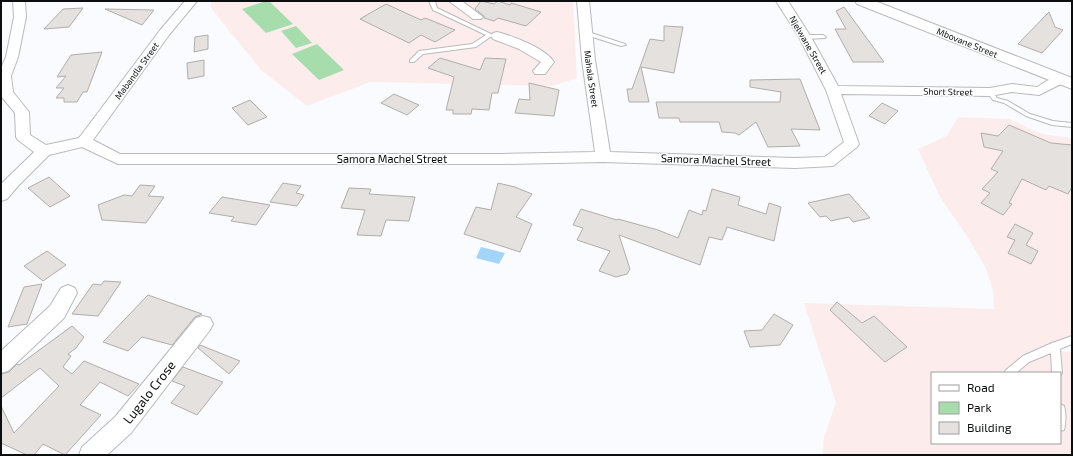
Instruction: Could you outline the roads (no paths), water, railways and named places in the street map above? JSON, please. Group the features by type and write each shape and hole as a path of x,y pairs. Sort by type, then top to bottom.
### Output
{"street":[{"path":"19,1 19,23 12,57 4,76 6,93 22,112 24,137 44,151"},
{"name":"Mabandla Street","path":"84,142 165,32 191,1"},
{"path":"455,1 477,17"},
{"name":"Mahala Street","path":"583,1 585,33 603,157"},
{"name":"Njelwane Street","path":"782,1 805,37 833,90"},
{"name":"Mbovane Street","path":"862,1 1066,82"},
{"path":"497,36 527,47 541,56 548,62 540,71"},
{"name":"Short Street","path":"833,90 990,92 1012,88 1039,91 1066,82"},
{"name":"Samora Machel Street","path":"84,142 118,159 502,159 603,157 795,163 828,162 852,144 833,90"},
{"path":"1,195 12,182 44,151 84,142"},
{"path":"1,364 56,312 68,293"},
{"name":"Lugalo Crose","path":"90,455 123,425 203,324"}],"lane":[{"path":"412,62 421,52 474,46 490,35 435,9 432,1"},
{"path":"585,33 623,45"},
{"path":"805,37 823,37"},
{"path":"990,92 995,99 1006,102 1028,115 1052,122 1072,125"},
{"path":"1010,372 1026,359 1072,340"},
{"path":"1055,346 1057,372"}],"water":[{"path":"481,247 505,253 499,264 476,258"}]}
